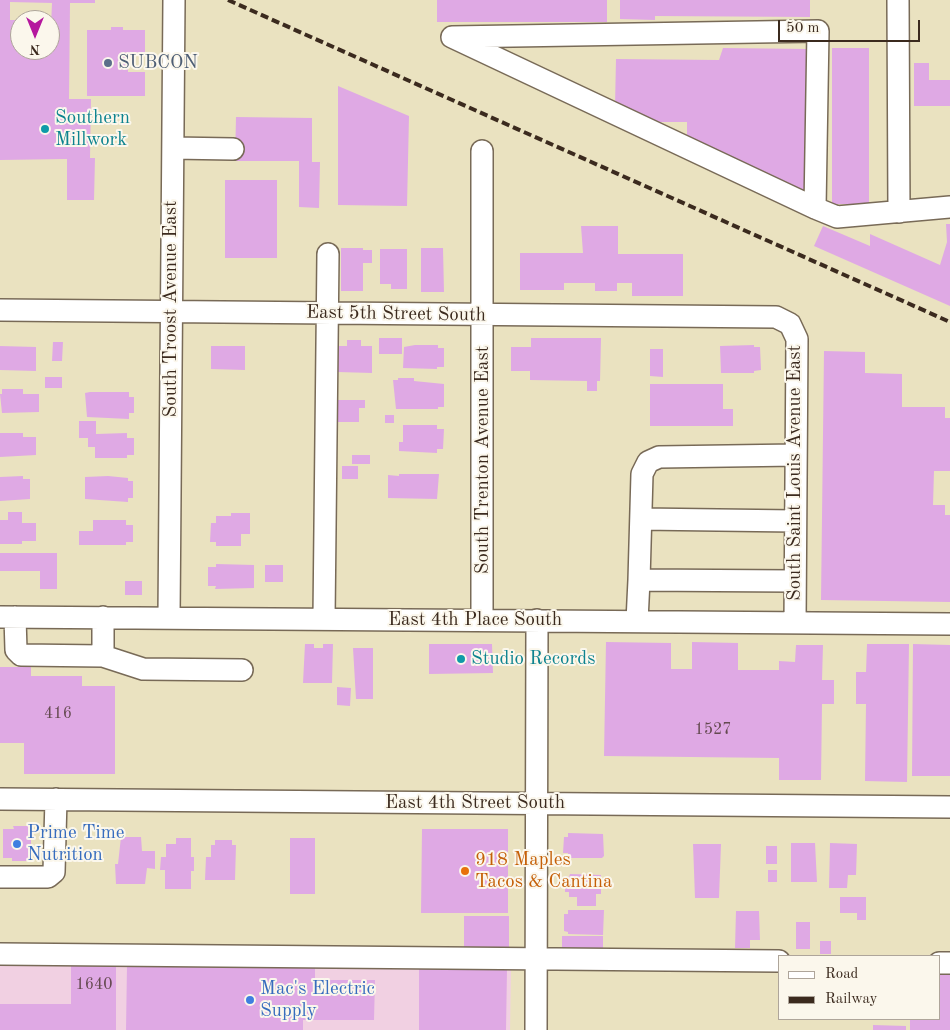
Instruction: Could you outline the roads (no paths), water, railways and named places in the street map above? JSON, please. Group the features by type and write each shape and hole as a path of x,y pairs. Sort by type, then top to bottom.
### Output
{"street":[{"name":"South Troost Avenue East","path":"169,617 174,0"},
{"path":"898,0 899,212"},
{"path":"815,208 818,31 452,38 815,208 837,217 950,207"},
{"path":"172,148 233,148"},
{"name":"South Trenton Avenue East","path":"482,151 482,620"},
{"path":"324,618 328,254"},
{"name":"East 5th Street South","path":"0,310 776,317 790,324"},
{"name":"South Saint Louis Avenue East","path":"790,324 797,339 795,623"},
{"path":"637,621 642,474 648,462 659,457 796,455"},
{"path":"641,519 795,521"},
{"path":"639,580 794,581"},
{"path":"8,617 16,650 21,655 103,656 143,669 242,670"},
{"name":"East 4th Place South","path":"8,617 950,624"},
{"path":"103,617 103,656"},
{"path":"536,1030 537,620"},
{"name":"East 4th Street South","path":"0,799 950,806"},
{"path":"0,877 48,877 54,872 56,799"},
{"path":"0,954 778,961"}],"railway":[{"path":"228,0 950,322"}],"place":[{"name":"SUBCON","path":"108,63"},
{"name":"Southern Millwork","path":"45,129"},
{"name":"Studio Records","path":"461,659"},
{"name":"Prime Time Nutrition","path":"17,844"},
{"name":"918 Maples Tacos & Cantina","path":"465,871"},
{"name":"Mac's Electric Supply","path":"250,1000"}]}
